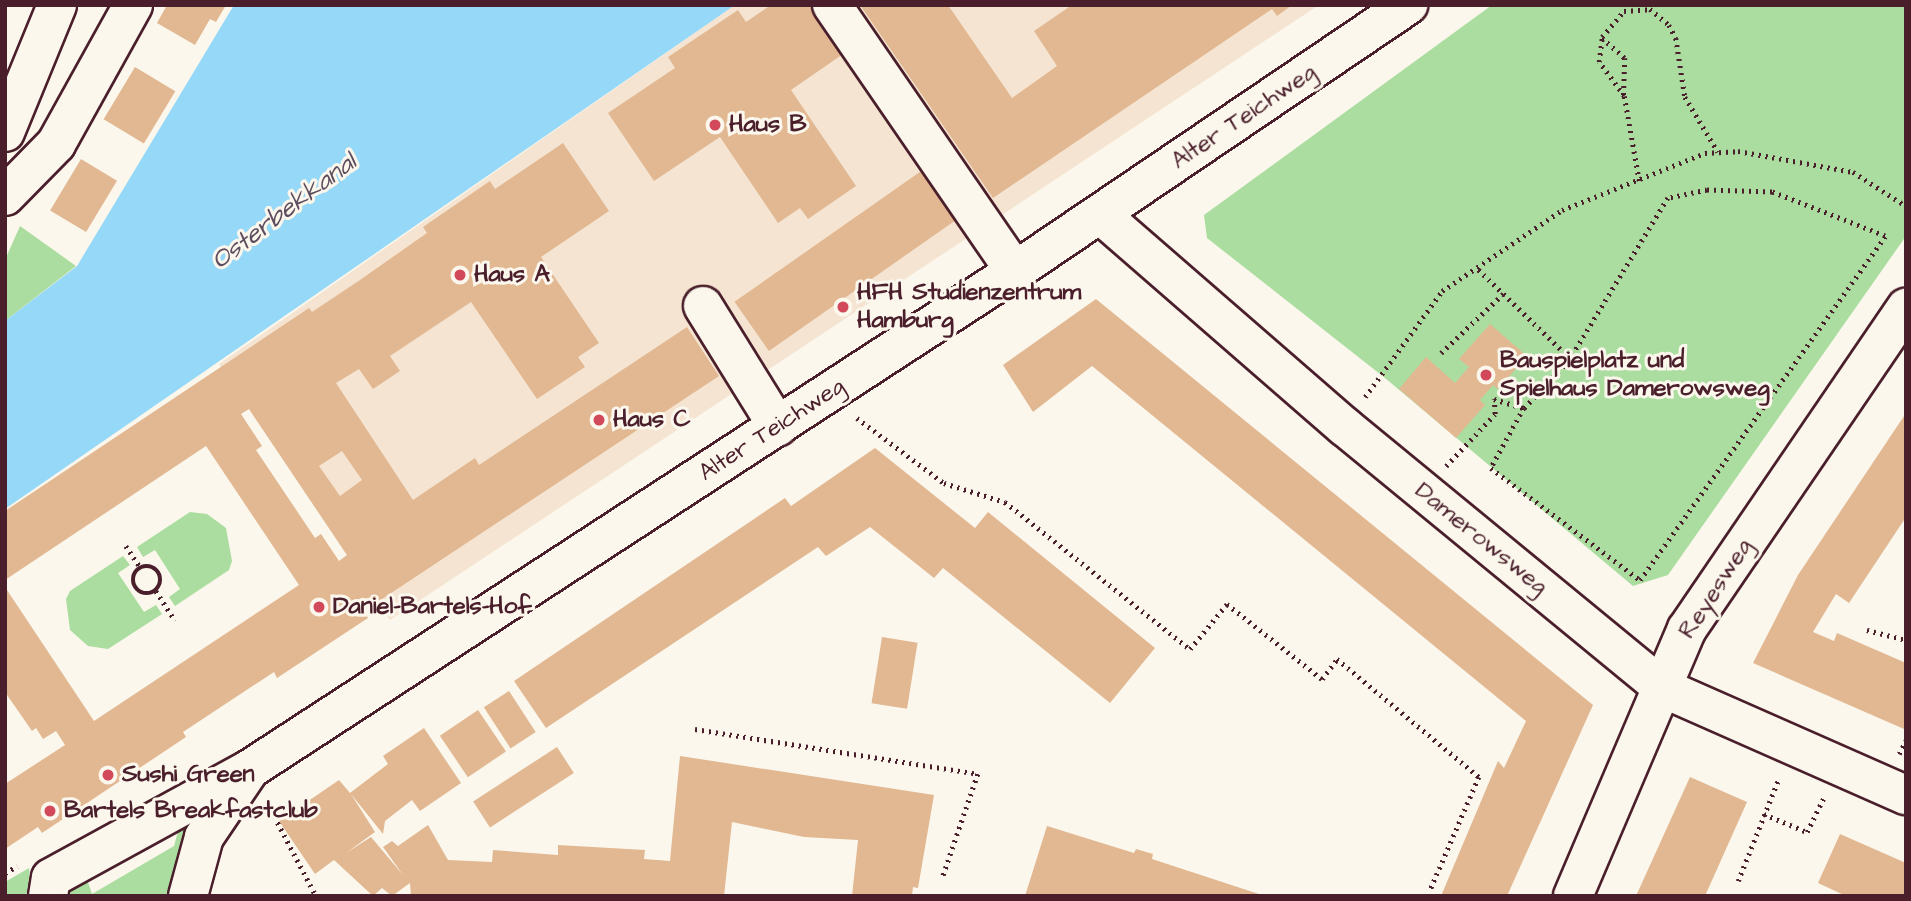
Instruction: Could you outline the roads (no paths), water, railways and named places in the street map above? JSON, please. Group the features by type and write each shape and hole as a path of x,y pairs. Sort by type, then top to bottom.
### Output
{"street":[{"path":"5,132 57,5"},
{"path":"5,196 56,144 133,5"},
{"path":"832,5 1016,271"},
{"name":"Alter Teichweg","path":"188,896 205,837 250,769 1101,215 1408,5"},
{"name":"Damerowsweg","path":"1101,215 1345,427 1663,688 1906,795"},
{"path":"704,306 778,427"},
{"name":"Reyesweg","path":"1573,896 1687,629 1906,309"},
{"path":"48,896 51,878 250,769"}],"water":[{"name":"Osterbekkanal","path":"234,5 735,5 5,509 5,321 77,266"}],"place":[{"name":"Haus B","path":"715,125"},
{"name":"Haus A","path":"460,275"},
{"name":"HFH Studienzentrum Hamburg","path":"843,307"},
{"name":"Bauspielplatz und Spielhaus Damerowsweg","path":"1486,375"},
{"name":"Haus C","path":"599,420"},
{"name":"Daniel-Bartels-Hof","path":"319,607"},
{"name":"Sushi Green","path":"108,775"},
{"name":"Bartels Breakfastclub","path":"50,811"}]}
